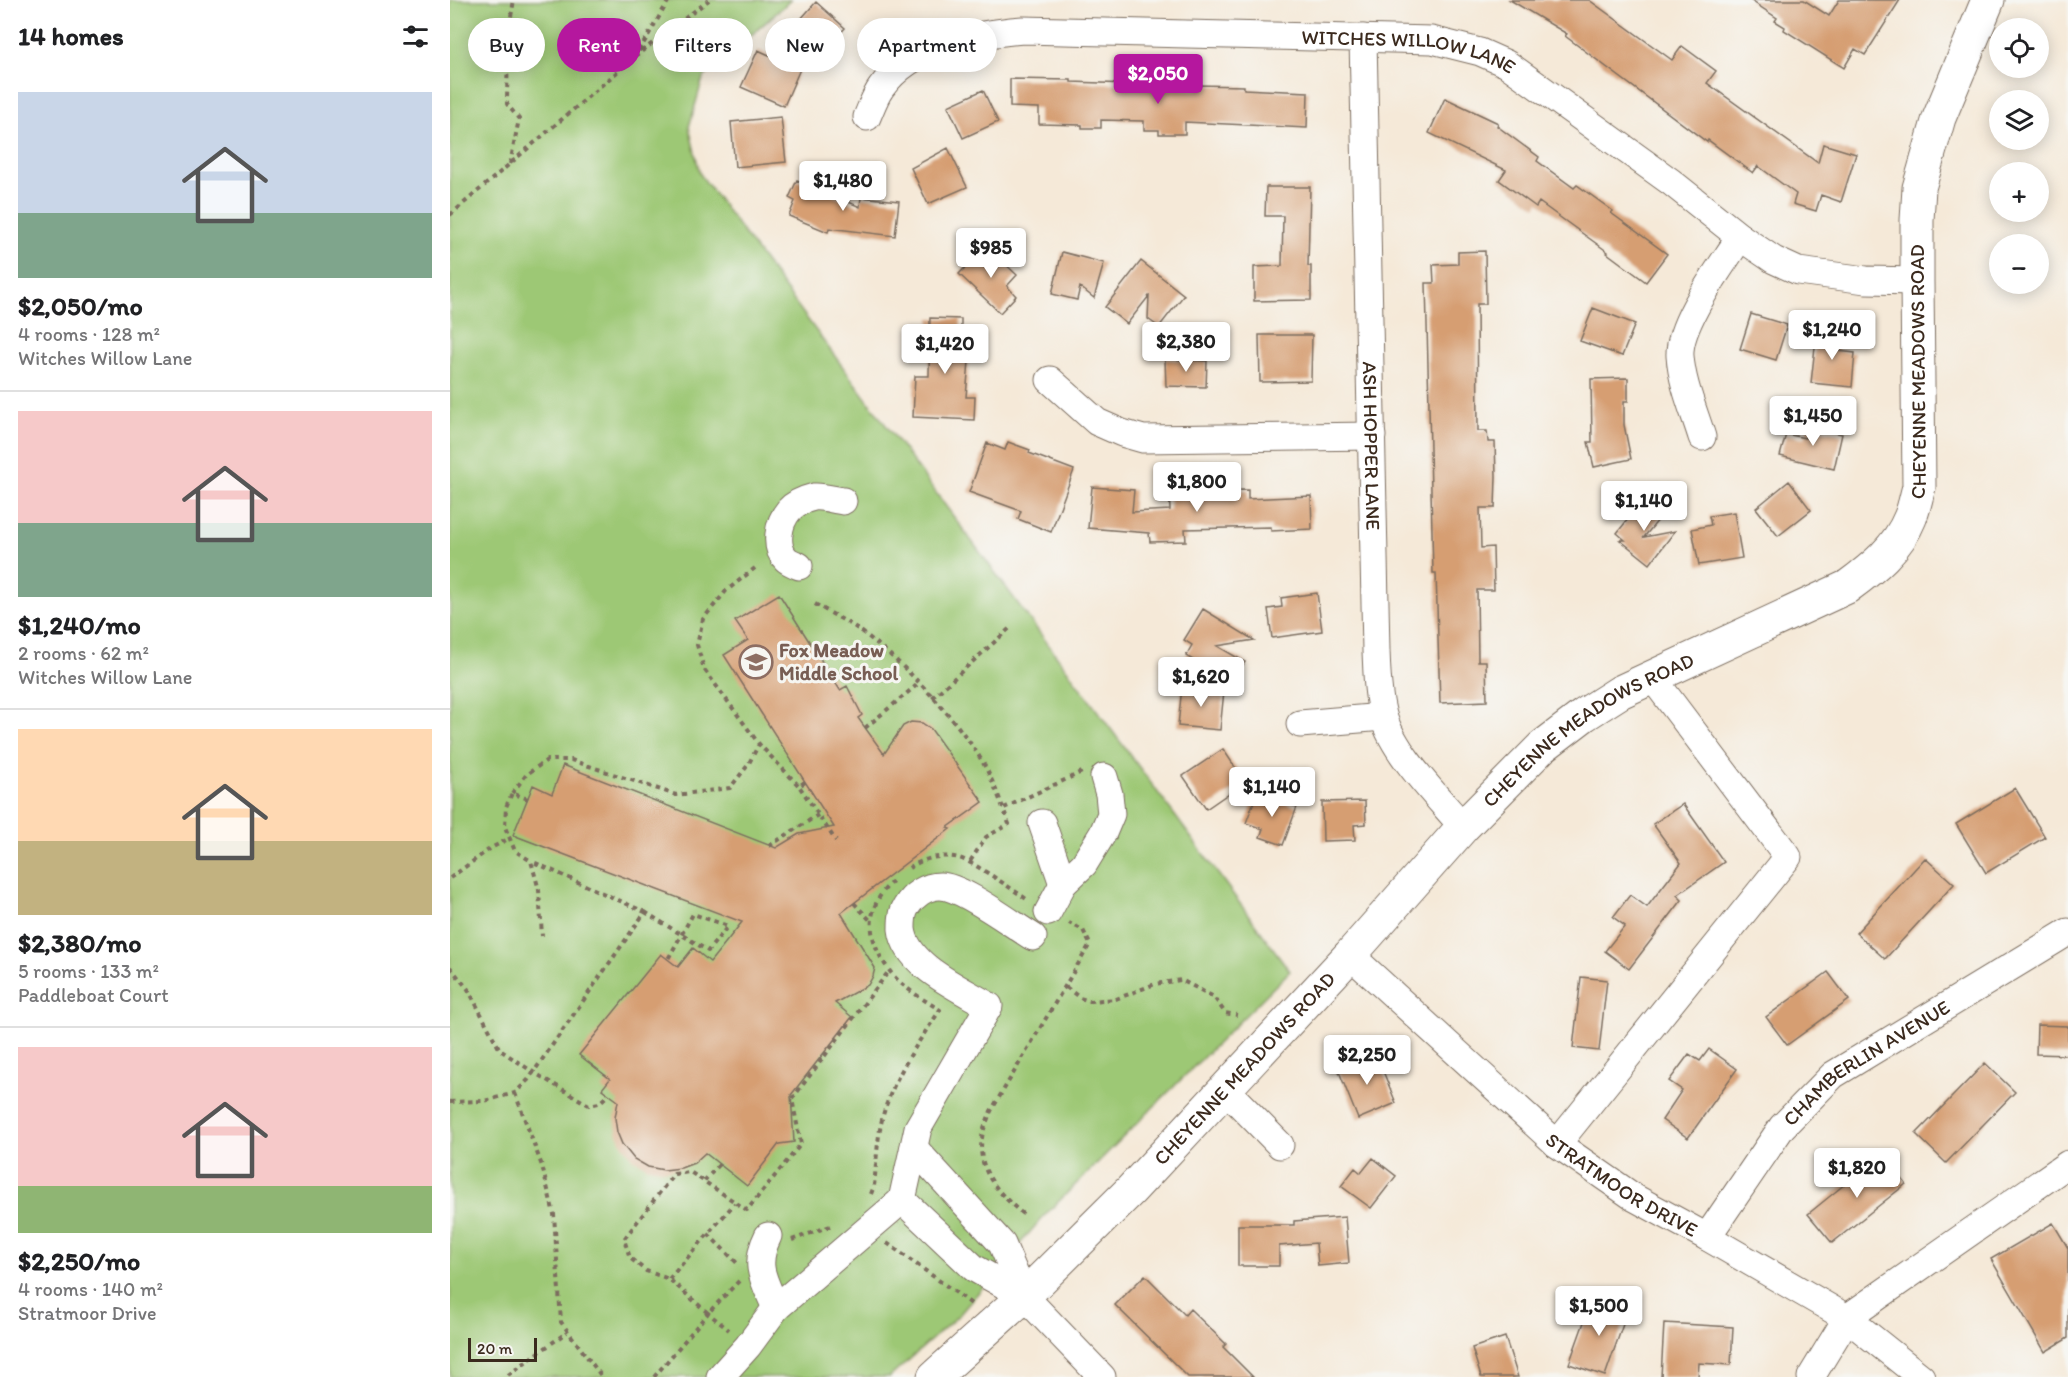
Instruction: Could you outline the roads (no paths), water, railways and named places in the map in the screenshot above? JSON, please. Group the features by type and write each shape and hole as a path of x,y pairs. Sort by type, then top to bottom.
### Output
{"main road":[{"name":"CHEYENNE MEADOWS ROAD","path":"934,1377 1024,1296 1131,1190 1350,955 1463,827 1542,747 1584,715 1620,692 1847,586 1874,568 1897,542 1910,518 1919,487 1917,220 1919,188 1940,118 1988,0"}],"street":[{"name":"WITCHES WILLOW LANE","path":"867,117 882,87 901,67 924,53 944,45 990,33 1023,30 1432,40 1480,52 1507,64 1671,182 1740,237 1774,260 1798,271 1866,280 1917,281"},
{"name":"ASH HOPPER LANE","path":"1363,38 1377,672 1383,717 1393,740 1463,827"},
{"path":"1702,437 1683,377 1680,355 1681,340 1700,301 1740,237"},
{"path":"1050,380 1097,422 1143,439 1372,436"},
{"path":"799,566 787,560 780,550 778,538 789,510 800,502 817,497 843,501"},
{"path":"1557,1144 1788,857 1652,677"},
{"path":"1300,724 1383,717"},
{"path":"1048,912 1063,884 1084,864 1103,834 1111,814 1109,794 1097,773"},
{"path":"1042,823 1063,884"},
{"path":"720,1377 748,1346 776,1308 902,1200 918,1128 989,1006 924,966 911,953 903,940 902,924 904,910 911,899 924,890 941,886 962,893 1033,937"},
{"name":"CHAMBERLIN AVENUE","path":"1707,1237 1782,1127 1833,1075 2068,932"},
{"name":"STRATMOOR DRIVE","path":"1350,955 1557,1144 1635,1198 1847,1318 1922,1377"},
{"path":"1224,1088 1280,1145"},
{"path":"914,1148 1002,1244 1024,1296"},
{"path":"1811,1377 1847,1318 2068,1164"},
{"path":"902,1200 974,1268 1024,1296 1102,1377"},
{"path":"758,1257 762,1274 776,1308"}],"place":[{"name":"Fox Meadow Middle School","path":"756,662"}]}
